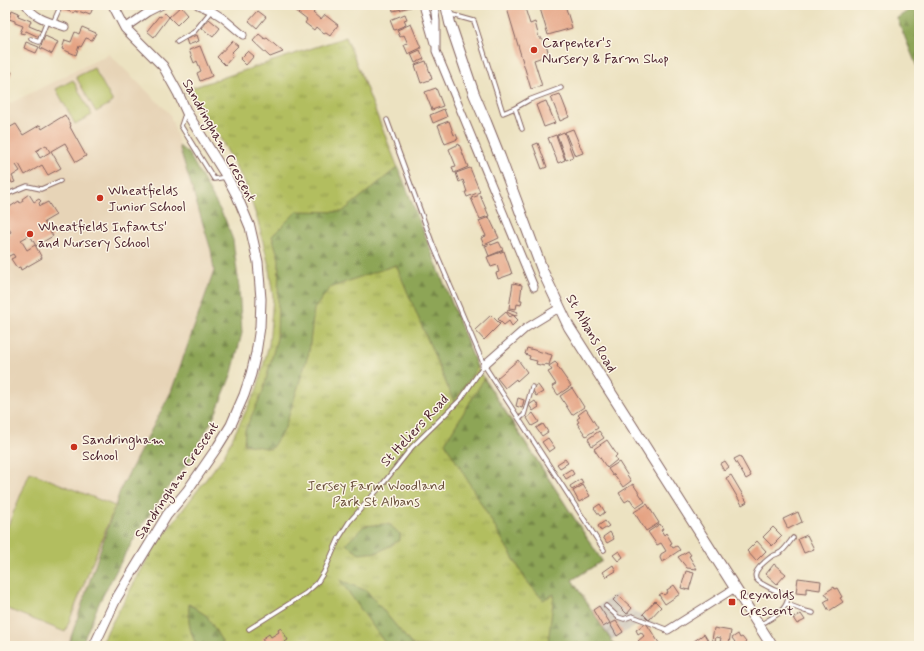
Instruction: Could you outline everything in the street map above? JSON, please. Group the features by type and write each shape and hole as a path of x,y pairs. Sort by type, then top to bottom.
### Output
{"main road":[{"name":"St Albans Road","path":"447,9 474,94 495,143 543,272 559,308 569,327 772,646"}],"street":[{"path":"26,5 38,17 65,27"},
{"name":"Sandringham Crescent","path":"94,646 116,599 167,515 186,491 226,434 244,395 251,374 260,327 261,299 258,262 250,227 237,196 188,113 163,66 125,28 112,5"},
{"path":"125,28 148,12 162,5"},
{"path":"198,5 212,10 243,35"},
{"path":"423,5 436,50 534,287"},
{"path":"434,5 436,21 436,50"},
{"name":"St Heliers Road","path":"484,365 526,328 559,308"},
{"path":"668,630 735,588"}],"lane":[{"path":"30,39 39,42 61,5"},
{"path":"447,9 474,21 503,113 529,100 561,88"},
{"path":"177,42 194,32 212,10"},
{"path":"514,108 522,129"},
{"path":"387,120 433,245 484,365 604,550"},
{"path":"5,195 26,186 41,189 60,181"},
{"name":"St Heliers Road","path":"249,629 306,593 316,583 324,572 339,538 349,522 382,485 412,447 461,399 484,365"},
{"path":"519,419 524,415 532,387"},
{"path":"760,626 784,609 788,598 785,594 757,580 755,576 756,572 762,564 781,552 794,538"},
{"path":"787,604 813,613"},
{"path":"606,606 618,617 624,619 632,616 668,630"}],"shaded area":[{"path":"109,54 170,114 211,250 214,271 171,392 121,488 68,646 5,646 5,106"},
{"path":"617,594 635,611 650,621 658,624 658,627 643,622 611,640 592,610"}],"green space":[{"path":"919,5 919,72 897,18"},
{"name":"Jersey Farm Woodland Park St Albans","path":"346,37 477,367 602,561 572,580 615,646 101,646 108,630 153,549 223,457 257,389 269,344 273,297 268,262 258,221 245,183 218,134 185,90"},
{"path":"94,68 113,102 96,112 76,77"},
{"path":"73,80 92,115 75,124 56,89"},
{"path":"179,146 189,154 225,219 233,240 239,287 242,333 232,373 215,415 190,460 165,492 143,524 100,601 81,646 68,646 121,488 171,392 214,271 211,250"},
{"path":"398,167 477,367 454,402 396,265 330,288 314,309 309,352 285,428 271,449 244,444 245,430 263,391 277,338 279,259 272,236 297,211 342,212"},
{"path":"484,379 602,561 572,580 615,646 546,646 548,643 554,594 543,600 526,580 445,443"},
{"path":"30,472 115,506 65,632 5,608 5,533"},
{"path":"384,524 390,525 400,534 400,540 379,552 359,554 346,544 364,526"},
{"path":"340,580 367,591 413,646 387,646"},
{"path":"189,604 207,616 223,643 221,646 197,646 192,636 190,626"}],"building":[{"path":"64,5 94,5 90,15 75,11 74,13 62,9"},
{"path":"298,5 307,5 315,11 313,13 321,20 325,15 338,25 330,36 326,33 324,34 316,27 314,30 305,23 307,20 294,10"},
{"path":"392,5 410,5 411,7 393,11"},
{"name":"Carpenter's Nursery & Farm Shop","path":"506,5 524,5 530,24 535,22 539,38 542,38 544,45 546,44 549,55 534,60 542,86 531,89"},
{"path":"539,5 565,5 572,28 548,35"},
{"path":"181,6 188,14 177,25 169,17"},
{"path":"12,10 19,13 18,16 31,21 29,26 41,31 39,37 26,31 25,34 20,33 23,26 9,19"},
{"path":"258,11 266,17 257,28 249,21"},
{"path":"165,13 169,17 154,37 147,31 159,16 161,17"},
{"path":"405,14 407,19 404,20 406,25 394,30 390,20"},
{"path":"209,19 220,28 213,37 202,28"},
{"path":"411,24 421,48 408,54 404,45 408,44 404,35 400,37 397,30"},
{"path":"82,27 96,33 92,40 86,38 81,47 79,46 76,55 62,49 65,40 71,42 75,32 79,34"},
{"path":"259,34 265,39 267,38 283,52 270,57 253,41"},
{"path":"197,35 199,41 188,45 186,39"},
{"path":"45,36 58,42 52,54 40,48"},
{"path":"232,41 238,46 231,53 233,56 225,65 217,57"},
{"path":"26,42 39,47 36,53 24,48"},
{"path":"200,46 212,76 200,81 197,73 201,71 197,61 194,63 189,50"},
{"path":"420,50 424,59 415,63 411,54"},
{"path":"248,51 254,56 246,65 240,59"},
{"path":"426,61 432,79 421,83 415,65"},
{"path":"5,69 12,72 5,84"},
{"path":"436,88 443,106 432,110 425,92"},
{"path":"560,94 569,117 560,121 551,97"},
{"path":"546,101 555,123 544,127 536,105"},
{"path":"444,109 447,117 433,123 430,115"},
{"name":"Wheatfields Junior School","path":"65,115 86,156 76,162 65,143 51,151 61,168 48,175 42,165 25,175 19,164 16,165 20,171 12,176 15,182 12,183 9,177 5,180 5,130 16,124 23,135 40,125 42,129","holes":["46,145 50,152 40,158 36,151"]},
{"path":"449,121 454,135 456,134 458,139 445,144 438,125"},
{"path":"573,129 583,153 575,156 565,132"},
{"path":"564,132 573,157 566,160 557,135"},
{"path":"556,135 565,160 558,163 548,138"},
{"path":"538,143 547,167 542,169 533,145"},
{"path":"459,144 468,167 454,173 452,167 456,166 449,149"},
{"path":"470,168 480,192 467,197 463,180 459,182 456,173"},
{"name":"Wheatfields Infants' and Nursery School","path":"29,194 34,202 39,199 41,201 39,203 40,206 48,202 56,215 44,222 53,236 36,246 30,235 21,240 27,250 35,245 42,258 21,270 20,267 17,268 11,259 15,257 13,254 7,257 5,254 5,236 11,232 5,222 5,210 19,201 20,203 23,201 22,199"},
{"path":"480,195 489,216 480,219 471,198"},
{"path":"489,217 499,238 484,245 481,238 486,236 479,221"},
{"path":"499,242 503,250 489,256 485,246"},
{"path":"504,251 512,274 498,279 496,273 499,272 497,265 491,267 487,257"},
{"path":"513,283 522,285 520,300 522,300 521,305 517,304 516,309 509,308"},
{"path":"508,309 518,312 516,316 507,312"},
{"path":"506,312 510,317 513,315 518,320 512,326 509,321 504,325 498,319"},
{"path":"491,315 500,324 484,340 475,330"},
{"path":"527,348 552,355 549,365 545,364 544,366 536,364 537,361 529,359 530,356 525,354"},
{"path":"518,360 527,372 517,381 516,379 505,388 497,378"},
{"path":"555,362 571,386 558,395 552,386 556,384 548,372 552,370 549,366"},
{"path":"538,385 543,392 536,396 532,389"},
{"path":"572,388 584,407 572,415 560,396"},
{"path":"518,398 524,400 522,408 516,406"},
{"path":"535,401 539,407 533,411 529,405"},
{"path":"586,409 598,428 586,436 577,423 579,422 577,419 580,417 578,415"},
{"path":"533,413 539,422 532,426 527,418"},
{"path":"543,424 548,432 542,436 536,428"},
{"path":"599,431 604,438 592,446 588,439"},
{"path":"548,438 555,448 549,452 542,442"},
{"path":"607,440 617,455 615,457 617,460 607,468 594,449"},
{"path":"740,456 751,476 746,479 734,459"},
{"path":"565,459 568,463 560,468 557,464"},
{"path":"725,461 729,467 724,471 720,464"},
{"path":"619,462 631,481 623,487 614,474 613,476 608,469"},
{"path":"571,469 574,474 566,479 563,474"},
{"path":"731,475 747,502 742,505 726,478"},
{"path":"581,479 583,483 572,490 570,486"},
{"path":"633,484 645,502 636,508 630,499 625,502 619,493"},
{"path":"583,485 590,496 579,502 573,491"},
{"path":"600,504 605,512 600,516 594,508"},
{"path":"647,504 659,523 646,531 634,512"},
{"path":"798,512 802,522 788,529 783,519"},
{"path":"605,521 609,526 601,531 598,526"},
{"path":"660,524 663,529 661,530 664,535 666,533 672,543 670,544 673,548 677,546 680,550 662,562 660,558 661,554 666,551 661,543 657,545 648,532"},
{"path":"773,527 782,536 772,546 763,537"},
{"path":"610,532 614,539 607,543 603,537"},
{"path":"807,535 814,549 804,553 798,539"},
{"path":"757,541 766,551 756,561 747,551"},
{"path":"619,551 623,557 618,561 613,555"},
{"path":"688,551 691,555 689,556 697,569 687,568 678,557"},
{"path":"774,564 786,574 777,584 766,574"},
{"path":"613,565 616,571 606,577 603,572"},
{"path":"686,571 694,573 689,590 681,588"},
{"path":"798,578 821,581 820,590 806,588 806,594 796,593"},
{"path":"674,585 680,594 665,604 659,595 662,593 664,595 668,592 667,590"},
{"path":"834,587 835,589 837,588 843,602 829,611 824,602 829,599 825,593"},
{"path":"618,595 632,608 627,614 613,600"},
{"path":"655,601 661,607 649,620 643,614"},
{"path":"599,606 610,623 603,627 593,610"},
{"path":"801,614 805,620 797,624 793,618"},
{"path":"616,621 623,632 617,636 610,624"},
{"path":"646,623 661,646 646,646 645,644 642,646 638,641 644,636 641,632 638,634 636,630"},
{"path":"281,628 288,640 278,646 266,646 262,639 269,634 271,637 279,632 278,630"},
{"path":"714,628 731,631 729,643 720,642 721,638 716,637 715,641 712,640"},
{"path":"704,634 710,644 707,646 705,643 701,646 692,646 690,644"},
{"path":"738,634 740,638 742,637 746,642 743,645 744,646 735,646 733,644 735,642 732,638"}],"place":[{"name":"Carpenter's Nursery & Farm Shop","path":"534,50"},
{"name":"Wheatfields Junior School","path":"100,198"},
{"name":"Wheatfields Infants' and Nursery School","path":"30,234"},
{"name":"Sandringham School","path":"74,447"},
{"name":"Reynolds Crescent","path":"732,602"}]}
